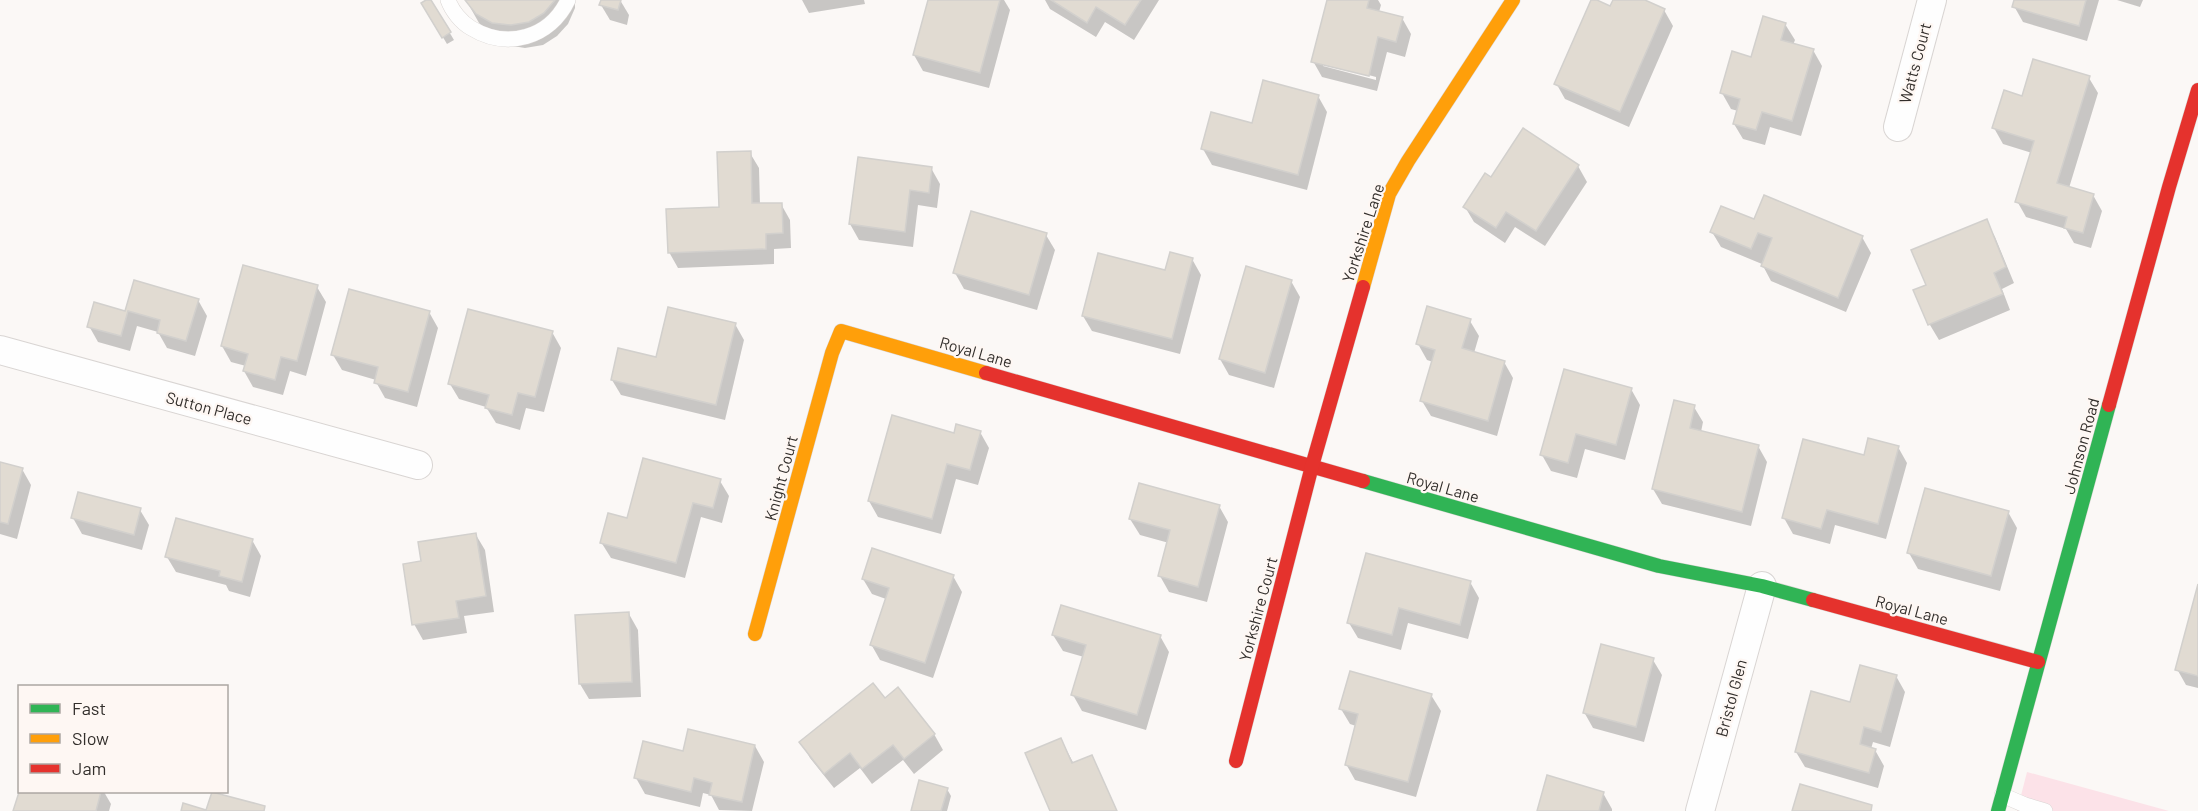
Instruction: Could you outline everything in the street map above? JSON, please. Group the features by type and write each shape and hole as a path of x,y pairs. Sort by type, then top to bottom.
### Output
{"street":[{"name":"Yorkshire Lane","path":"1312,466 1389,194 1513,0"},
{"name":"Watts Court","path":"1898,127 1932,0"},
{"name":"Johnson Road","path":"1998,811 2198,90"},
{"name":"Royal Lane","path":"841,331 1659,566 1762,586 2038,662"},
{"name":"Knight Court","path":"755,634 832,353 841,331"},
{"name":"Sutton Place","path":"0,350 418,465"},
{"name":"Yorkshire Court","path":"1236,761 1312,466"},
{"name":"Bristol Glen","path":"1700,811 1762,586"}],"lane":[{"path":"448,0 465,24 484,35 505,40 527,38 546,28 562,12 568,0"},
{"path":"2002,795 2045,811"}],"shaded area":[{"path":"2027,772 2169,811 2017,811"}],"building":[{"path":"431,0 451,32 442,38 421,3"},
{"path":"465,0 555,0 544,13 529,22 511,25 492,23 476,14"},
{"path":"601,0 621,0 618,10 599,5"},
{"path":"928,0 1000,0 980,73 913,55"},
{"path":"1051,0 1141,0 1125,25 1096,7 1087,23"},
{"path":"1327,0 1369,0 1367,8 1403,17 1396,42 1378,37 1369,76 1311,62"},
{"path":"1591,0 1597,0 1610,6 1613,0 1645,0 1665,9 1620,112 1554,84"},
{"path":"2014,0 2086,0 2079,26 2012,7"},
{"path":"1763,16 1786,23 1781,40 1814,49 1792,121 1762,112 1756,130 1733,124 1740,99 1720,93 1732,51 1751,57"},
{"path":"2033,59 2090,76 2057,183 2094,194 2083,233 2064,228 2067,217 2015,202 2034,141 1992,128 2004,90 2022,96"},
{"path":"1263,80 1319,95 1298,175 1201,149 1211,112 1252,123"},
{"path":"1523,128 1579,165 1536,231 1506,212 1496,228 1463,207 1485,173 1491,177"},
{"path":"751,151 752,203 782,203 783,233 766,234 766,249 668,253 666,209 719,207 717,152"},
{"path":"858,157 932,167 929,193 910,190 905,232 849,224"},
{"path":"1764,195 1863,236 1838,298 1761,266 1772,238 1758,233 1751,249 1710,232 1721,206 1754,219"},
{"path":"971,211 1047,233 1029,295 953,273"},
{"path":"1987,219 2006,267 1994,273 2003,294 1928,325 1913,290 1926,285 1911,250"},
{"path":"1170,252 1193,258 1172,339 1082,316 1098,253 1165,270"},
{"path":"243,265 318,285 297,361 281,357 275,380 243,371 248,354 221,346"},
{"path":"1246,266 1292,280 1265,373 1219,359"},
{"path":"134,280 199,299 186,341 157,333 160,320 128,311 121,336 87,327 94,302 125,311"},
{"path":"349,289 430,311 408,392 374,383 378,367 331,355"},
{"path":"1427,306 1471,319 1462,348 1505,361 1488,421 1420,401 1435,350 1416,344"},
{"path":"668,307 736,323 716,405 611,380 618,348 656,357"},
{"path":"468,309 553,331 535,397 518,393 512,415 485,408 489,395 448,384"},
{"path":"1564,369 1632,388 1616,445 1576,434 1568,463 1540,455"},
{"path":"1674,400 1695,405 1690,428 1759,445 1742,512 1652,489"},
{"path":"892,415 954,433 956,424 981,431 970,470 947,464 932,519 868,501"},
{"path":"1868,438 1899,446 1878,524 1827,510 1821,529 1782,518 1803,439 1864,455"},
{"path":"643,458 721,479 713,508 693,503 676,563 600,543 608,513 627,518"},
{"path":"0,462 23,468 8,524 0,522"},
{"path":"1139,483 1220,505 1198,587 1158,576 1170,530 1129,519"},
{"path":"1925,488 2009,511 1991,576 1907,553"},
{"path":"78,492 141,508 134,535 71,518"},
{"path":"176,518 253,539 242,582 219,576 220,571 165,557"},
{"path":"476,533 486,596 456,601 459,618 412,625 403,564 421,561 418,542"},
{"path":"872,548 954,575 925,663 870,645 889,588 862,579"},
{"path":"1366,553 1471,581 1460,625 1399,608 1392,635 1347,623"},
{"path":"2198,584 2198,676 2175,670"},
{"path":"1061,605 1161,635 1137,715 1071,695 1086,645 1052,635"},
{"path":"629,612 632,682 579,684 575,615"},
{"path":"1601,644 1654,658 1636,727 1583,713"},
{"path":"1860,665 1897,675 1881,732 1864,727 1860,744 1876,749 1869,773 1795,752 1811,691 1850,702"},
{"path":"1350,671 1432,694 1408,782 1345,765 1358,714 1339,709"},
{"path":"873,683 885,698 898,687 935,734 904,759 893,745 862,769 850,753 824,774 799,742"},
{"path":"688,729 755,745 742,802 709,795 712,783 694,778 691,792 634,778 643,741 683,751"},
{"path":"1061,738 1072,763 1092,755 1117,811 1050,811 1025,753"},
{"path":"1547,775 1604,792 1599,811 1537,811"},
{"path":"919,780 948,788 941,811 911,811"},
{"path":"1800,784 1872,805 1871,811 1792,811"},
{"path":"19,793 101,793 96,811 13,811"},
{"path":"212,793 265,806 264,811 181,811 183,803 206,810"}],"traffic: fast":[{"path":"1998,811 2109,405"},
{"path":"1363,481 1659,566 1762,586 1813,600"}],"traffic: slow":[{"path":"1363,287 1389,194 1513,0"},
{"path":"755,634 832,353 841,331 986,373"}],"traffic: jam":[{"path":"2109,405 2198,90"},
{"path":"1236,761 1312,466 1363,287"},
{"path":"986,373 1363,481"},
{"path":"1813,600 2038,662"}]}
